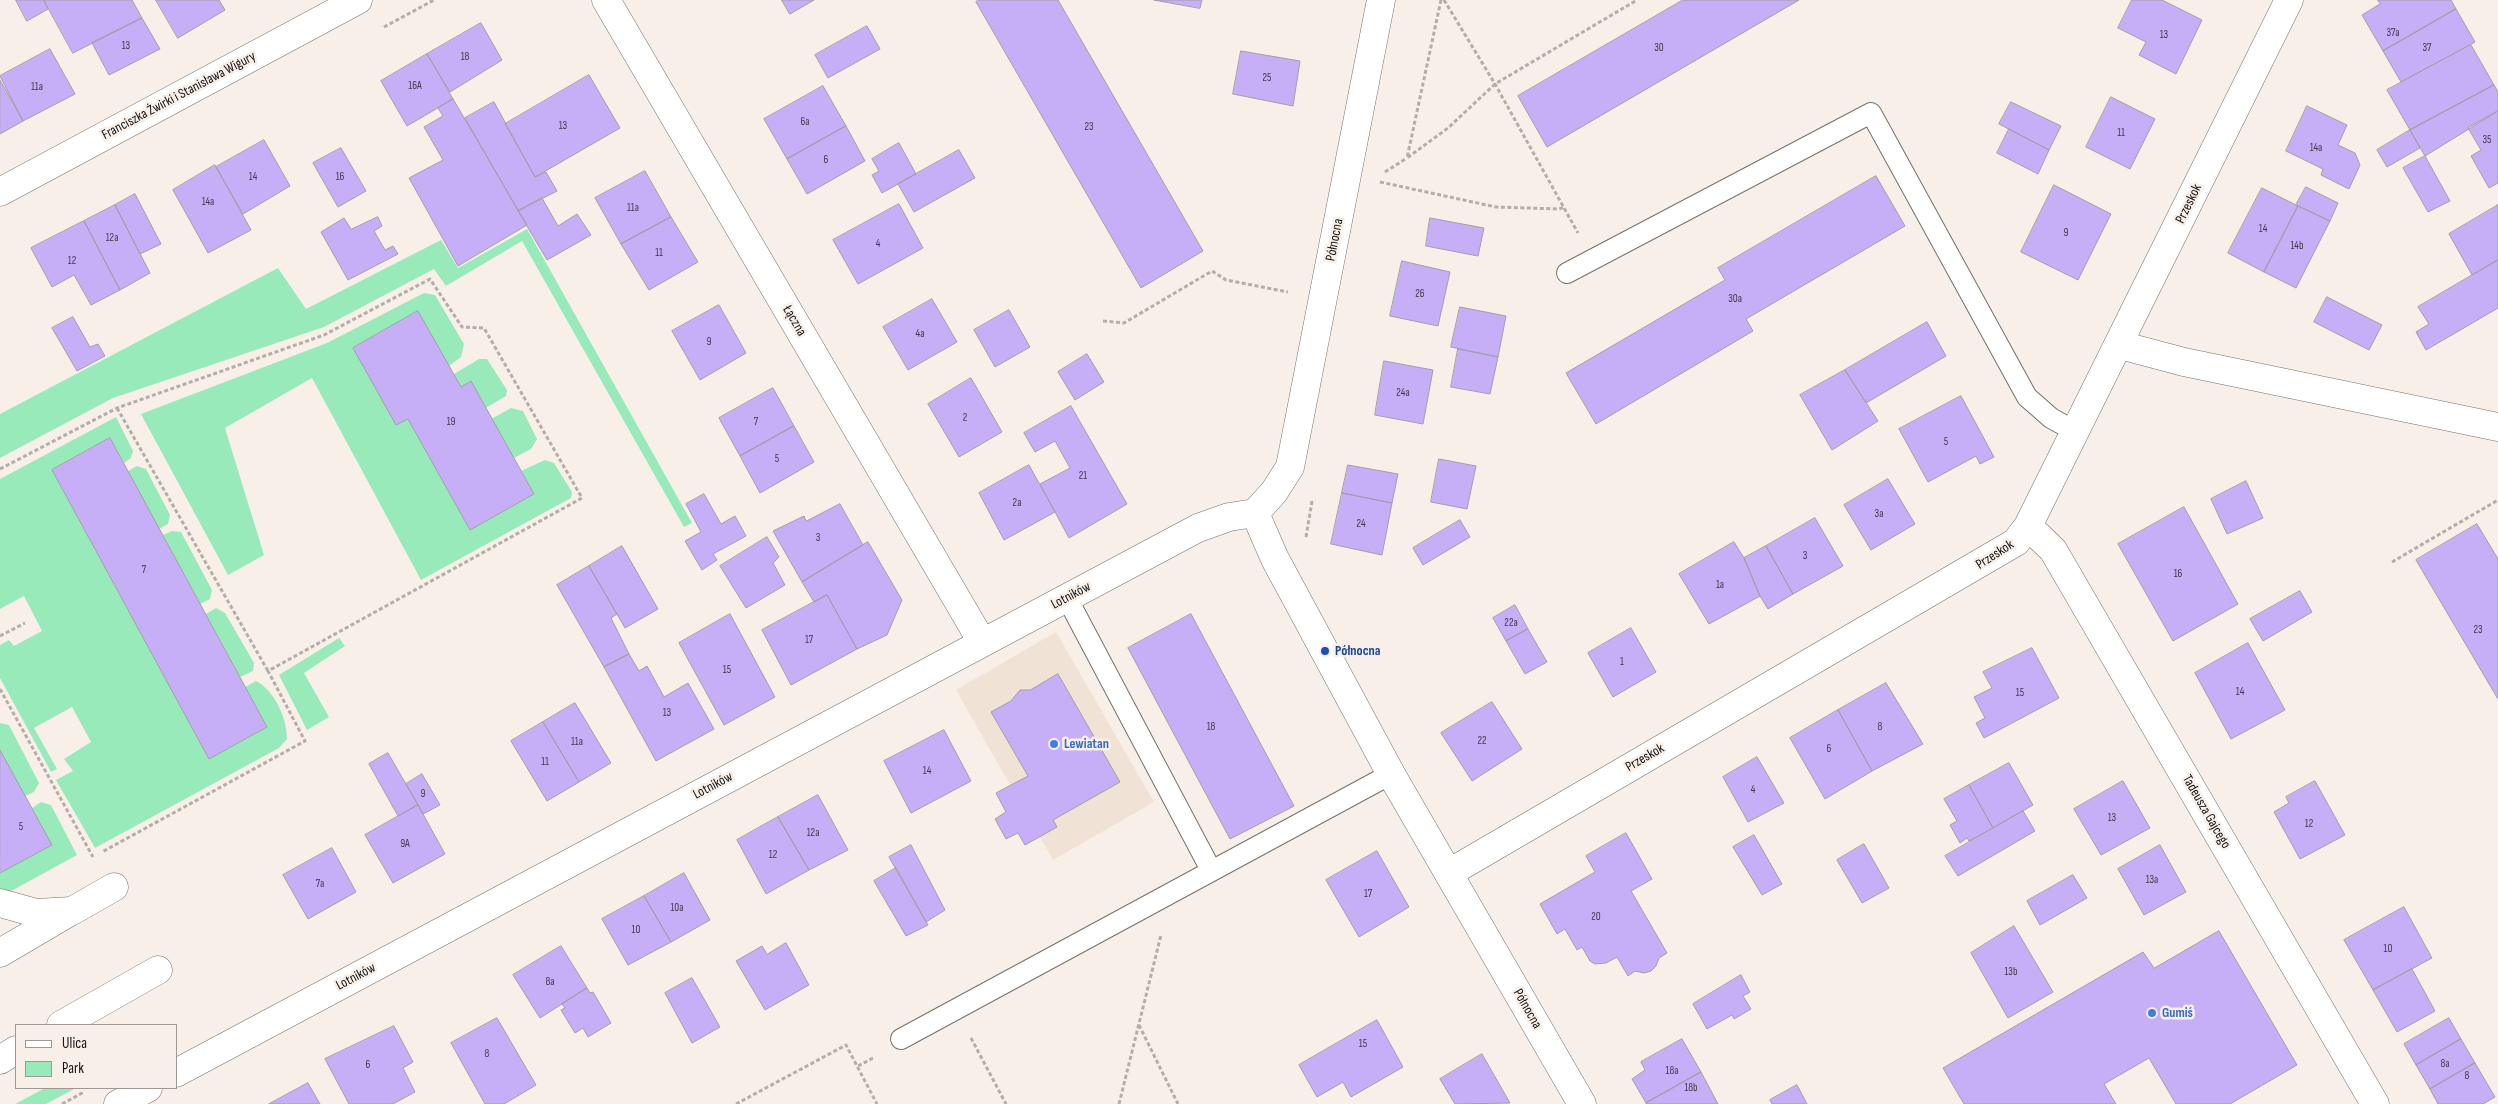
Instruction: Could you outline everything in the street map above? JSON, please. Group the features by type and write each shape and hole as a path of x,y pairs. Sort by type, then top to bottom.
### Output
{"street":[{"name":"Franciszka Żwirki i Stanisława Wigury","path":"0,192 358,0"},
{"name":"Łączna","path":"606,0 982,642"},
{"name":"Północna","path":"1381,0 1290,467 1274,492 1255,513 1275,560 1391,774 1582,1104"},
{"name":"Przeskok","path":"1449,873 2003,552 2016,542 2028,526 2120,345 2289,0"},
{"path":"2120,345 2184,362 2498,427"},
{"name":"Lotników","path":"178,1072 1198,528 1229,517 1255,513"},
{"name":"Tadeusza Gajcego","path":"2028,526 2053,550 2375,1104"},
{"path":"0,953 114,887"},
{"path":"0,904 36,913 72,911"},
{"path":"63,1024 158,970"},
{"path":"0,1060 15,1051"},
{"path":"118,1104 146,1089"}],"lane":[{"path":"1567,273 1871,113 2027,396 2051,418 2076,432"},
{"path":"1067,598 1211,870"},
{"path":"901,1039 1391,774"}],"path":[{"path":"1443,0 1407,158 1448,128 1495,84 1637,0"},
{"path":"1443,0 1495,84 1593,260"},
{"path":"1372,180 1496,207 1559,209 1565,207"},
{"path":"1103,321 1124,323 1212,271 1226,280 1289,293"},
{"path":"0,469 117,408 324,335 430,279 462,328 484,328 582,498 268,671"},
{"path":"84,861 305,741 268,671 117,408"},
{"path":"2392,562 2498,500"},
{"path":"0,636 25,622"},
{"path":"0,689 97,862"},
{"path":"1119,1104 1161,935"},
{"path":"956,1009 1006,1104"},
{"path":"1139,1024 1178,1104"},
{"path":"736,1104 846,1045 877,1104"},
{"path":"62,1104 90,1089"}],"shaded area":[{"path":"1056,632 1154,802 1053,860 956,690"}],"green space":[{"path":"527,229 692,523 684,527 522,241 446,286 434,269 324,327 113,398 0,458 0,414 278,268 306,309 441,240 458,268"},
{"path":"424,293 435,295 464,344 461,357 449,366 418,311 353,348 396,424 408,419 470,530 534,494 521,471 545,460 554,463 572,492 571,498 421,580 312,378 225,428 264,555 228,575 141,414 327,343"},
{"path":"479,359 487,359 507,390 506,396 486,408 470,381 461,387 454,374"},
{"path":"511,408 523,411 537,439 531,449 514,458 491,419"},
{"path":"116,417 133,451 131,458 124,463 110,438 52,470 209,759 267,727 245,687 256,681 269,691 279,706 285,722 287,739 279,748 95,848 56,780 73,771 64,759 91,742 72,707 34,728 57,769 51,772 0,678 0,645 9,640 14,646 42,631 24,596 0,609 0,479"},
{"path":"137,466 146,469 170,515 168,524 159,529 128,471"},
{"path":"172,531 181,532 212,590 210,599 200,604 163,535"},
{"path":"216,608 225,613 254,663 253,671 240,677 206,614"},
{"path":"339,638 345,646 304,673 329,717 307,730 279,675"},
{"path":"0,723 9,725 39,783 34,792 25,796 0,750"},
{"path":"41,802 51,805 77,855 4,895 0,888 0,873 52,845 32,808"},
{"path":"43,1089 74,1089 46,1104 15,1104"}],"building":[{"path":"16,0 44,0 48,9 27,21"},
{"path":"44,0 132,0 142,18 73,53"},
{"path":"156,0 219,0 225,10 178,38"},
{"path":"782,0 814,0 790,14"},
{"path":"978,0 1058,0 1203,251 1141,288 976,2"},
{"path":"1154,0 1202,0 1200,8"},
{"path":"1683,0 1799,0 1547,147 1518,96"},
{"path":"2132,0 2162,0 2202,20 2176,74 2139,55 2146,42 2118,28"},
{"path":"2378,0 2451,0 2456,9 2383,51 2362,15 2380,4"},
{"path":"2456,9 2475,42 2401,82 2383,51"},
{"path":"142,18 160,49 109,75 92,43"},
{"path":"481,23 502,60 450,92 427,54"},
{"path":"867,26 880,49 828,78 815,55"},
{"path":"2471,45 2494,85 2410,130 2387,90"},
{"path":"50,49 75,94 23,121 0,76"},
{"path":"1241,51 1300,61 1293,106 1233,94"},
{"path":"427,54 453,99 407,126 381,81"},
{"path":"589,75 620,128 535,177 505,124"},
{"path":"0,80 23,121 0,134"},
{"path":"2494,85 2498,92 2498,111 2425,156 2410,130"},
{"path":"823,86 846,126 787,159 764,119"},
{"path":"2111,97 2155,119 2130,169 2086,147"},
{"path":"453,99 527,225 458,266 409,178 443,160 424,127 443,116 438,108"},
{"path":"494,102 535,177 546,172 557,191 518,211 465,118"},
{"path":"2011,102 2061,126 2049,150 1999,124"},
{"path":"2307,106 2347,125 2338,145 2355,153 2360,165 2349,189 2321,175 2323,169 2286,151"},
{"path":"2498,111 2498,183 2489,188 2471,156 2481,150 2468,128"},
{"path":"846,126 865,161 807,194 787,159"},
{"path":"2009,129 2049,150 2038,174 1997,153"},
{"path":"2410,130 2420,148 2387,167 2377,150"},
{"path":"264,140 290,186 243,214 216,167"},
{"path":"899,143 916,174 882,193 872,175 879,171 872,159"},
{"path":"341,148 366,191 338,207 313,163"},
{"path":"959,150 975,178 914,212 898,184"},
{"path":"2425,156 2450,201 2428,212 2403,168"},
{"path":"215,165 251,230 208,253 173,190"},
{"path":"645,171 671,217 621,244 595,198"},
{"path":"1876,176 1905,226 1746,319 1753,331 1596,424 1566,373 1725,280 1718,268"},
{"path":"2054,185 2111,214 2078,280 2021,252"},
{"path":"2306,187 2338,203 2330,221 2296,205"},
{"path":"2262,188 2298,206 2264,272 2228,253"},
{"path":"135,194 161,244 140,254 115,205"},
{"path":"542,198 558,226 577,214 591,235 547,260 518,211"},
{"path":"899,204 923,248 858,284 833,240"},
{"path":"115,205 150,273 120,290 84,221"},
{"path":"2498,205 2498,260 2472,275 2449,234"},
{"path":"2298,206 2330,221 2296,288 2264,272"},
{"path":"378,217 382,226 374,231 385,250 393,246 398,254 348,280 321,232 344,218 351,229"},
{"path":"671,217 698,262 649,290 621,244"},
{"path":"1430,218 1484,228 1478,256 1426,246"},
{"path":"84,221 120,290 91,305 74,275 52,287 31,248"},
{"path":"2498,260 2498,308 2426,350 2416,332 2429,324 2418,307"},
{"path":"1402,261 1450,272 1438,326 1390,316"},
{"path":"2327,297 2382,325 2369,350 2314,322"},
{"path":"932,299 957,342 908,370 883,327"},
{"path":"719,305 746,353 700,380 672,331"},
{"path":"1460,307 1506,316 1498,357 1451,347"},
{"path":"1009,310 1030,347 995,367 974,330"},
{"path":"418,311 461,387 471,381 534,494 470,530 408,419 396,425 353,348"},
{"path":"73,317 90,347 98,344 105,356 77,371 52,328"},
{"path":"1927,322 1946,356 1866,403 1845,370"},
{"path":"1458,349 1498,357 1490,394 1451,387"},
{"path":"1087,354 1104,382 1075,400 1058,372"},
{"path":"1384,361 1433,370 1423,424 1375,415"},
{"path":"1845,370 1878,421 1832,450 1800,395"},
{"path":"971,378 1002,432 959,457 928,404"},
{"path":"773,388 794,426 740,456 719,418"},
{"path":"1961,396 1994,457 1980,464 1976,456 1928,482 1899,429"},
{"path":"1071,406 1127,504 1069,538 1040,484 1070,468 1055,441 1035,452 1024,433"},
{"path":"794,426 814,462 760,493 740,456"},
{"path":"110,438 267,727 209,759 52,470"},
{"path":"1439,459 1476,466 1467,509 1431,502"},
{"path":"1029,465 1055,512 1004,540 979,493"},
{"path":"1348,465 1398,474 1392,503 1342,493"},
{"path":"1888,479 1915,524 1871,550 1844,505"},
{"path":"2246,481 2263,518 2227,534 2211,499"},
{"path":"1342,493 1392,503 1382,555 1331,544"},
{"path":"704,494 721,524 735,516 746,536 713,554 717,560 702,570 685,541 701,532 686,504"},
{"path":"840,504 863,545 802,582 773,531 804,516 806,521"},
{"path":"2184,507 2238,604 2173,641 2118,544"},
{"path":"1815,518 1843,566 1793,594 1766,546"},
{"path":"1460,520 1470,537 1423,565 1413,548"},
{"path":"2477,524 2498,559 2498,699 2416,560"},
{"path":"767,537 779,557 773,563 785,585 746,608 720,566"},
{"path":"868,542 902,600 887,635 857,649 827,595 814,602 802,582"},
{"path":"1734,542 1744,558 1760,596 1709,624 1679,574"},
{"path":"622,546 658,609 625,628 589,566"},
{"path":"1766,546 1793,594 1768,609 1760,596 1744,558"},
{"path":"589,566 617,614 611,618 629,654 604,667 557,585"},
{"path":"2300,591 2312,612 2263,641 2250,619"},
{"path":"827,595 857,649 791,685 762,630"},
{"path":"1515,605 1528,629 1506,641 1493,618"},
{"path":"730,614 775,697 724,725 679,643"},
{"path":"1191,614 1294,806 1230,839 1128,648"},
{"path":"1631,628 1656,672 1613,697 1588,653"},
{"path":"1528,629 1547,662 1525,674 1506,641"},
{"path":"2248,643 2285,710 2231,739 2195,673"},
{"path":"2032,648 2059,698 1984,738 1976,723 1985,718 1974,697 1992,688 1983,672"},
{"path":"629,654 639,671 647,666 664,697 688,683 714,729 656,761 604,667"},
{"name":"Lewiatan","path":"1058,674 1120,782 1053,820 1057,827 1025,845 1018,833 1006,839 995,819 1006,812 996,793 1028,776 991,712 1011,701 1020,690 1030,690"},
{"path":"1886,683 1923,744 1872,771 1838,710"},
{"path":"1492,702 1522,749 1472,781 1441,733"},
{"path":"575,703 611,763 579,782 543,722"},
{"path":"1838,710 1872,771 1825,799 1790,738"},
{"path":"543,722 579,782 547,801 511,741"},
{"path":"944,730 971,781 911,813 884,761"},
{"path":"0,750 52,845 0,873"},
{"path":"388,753 418,805 398,816 369,764"},
{"path":"1757,757 1784,803 1748,822 1723,777"},
{"path":"2009,763 2033,805 1993,828 1969,785"},
{"path":"422,774 440,805 423,814 406,784"},
{"path":"2123,781 2150,828 2101,855 2074,809"},
{"path":"2315,781 2345,835 2300,859 2274,812 2289,803 2286,797"},
{"path":"1969,785 1993,828 1969,841 1967,838 1960,843 1950,825 1957,821 1944,799"},
{"path":"818,795 848,850 809,870 778,817"},
{"path":"418,805 445,854 393,883 365,835"},
{"path":"2023,811 2035,831 1958,876 1945,856"},
{"path":"778,817 809,870 766,894 737,840"},
{"path":"1626,833 1652,879 1631,891 1667,953 1659,958 1656,966 1651,971 1644,973 1635,971 1628,976 1617,957 1606,963 1595,964 1590,961 1582,947 1577,950 1565,929 1557,934 1540,904 1595,872 1586,856"},
{"path":"1754,835 1782,884 1762,895 1733,847"},
{"path":"1864,844 1889,888 1862,903 1837,860"},
{"path":"911,845 945,910 926,922 889,857"},
{"path":"2160,845 2186,892 2144,915 2118,869"},
{"path":"332,848 356,892 308,919 283,875"},
{"path":"1377,851 1409,907 1359,937 1326,880"},
{"path":"896,868 928,925 906,936 874,881"},
{"path":"684,873 710,920 671,942 644,896"},
{"path":"2073,875 2087,898 2040,925 2027,901"},
{"path":"644,896 671,942 628,965 602,919"},
{"path":"2404,907 2432,958 2373,990 2344,940"},
{"path":"2014,926 2053,992 2008,1018 1971,953"},
{"name":"Gumiś","path":"2219,931 2297,1065 2230,1104 2176,1104 2149,1058 2104,1084 2116,1104 1964,1104 1943,1068 2143,952 2154,968"},
{"path":"786,943 809,985 765,1010 736,961 762,946 767,954"},
{"path":"561,946 587,988 540,1018 513,975"},
{"path":"2412,969 2435,1011 2397,1032 2373,990"},
{"path":"1741,975 1750,992 1743,996 1751,1009 1734,1019 1732,1015 1707,1029 1693,1004"},
{"path":"692,978 720,1027 692,1043 665,993"},
{"path":"587,988 590,993 593,992 611,1023 588,1037 583,1028 575,1033 561,1010 565,1008 562,1004"},
{"path":"497,1018 536,1085 504,1104 485,1104 451,1043"},
{"path":"2449,1018 2461,1039 2416,1065 2404,1044"},
{"path":"1377,1020 1403,1067 1351,1097 1343,1082 1317,1097 1299,1065"},
{"path":"394,1026 413,1062 403,1068 415,1092 393,1104 349,1104 325,1059"},
{"path":"1682,1039 1701,1072 1646,1103 1632,1079 1645,1070 1641,1062"},
{"path":"2461,1039 2475,1063 2430,1089 2416,1065"},
{"path":"1482,1054 1510,1103 1455,1104 1440,1079"},
{"path":"2475,1063 2495,1097 2483,1104 2438,1104 2430,1089"},
{"path":"1701,1072 1718,1104 1646,1104 1646,1103"},
{"path":"308,1083 320,1104 269,1104"},
{"path":"1797,1085 1807,1104 1772,1104 1770,1100"}],"place":[{"name":"Północna","path":"1325,651"},
{"name":"Lewiatan","path":"1054,744"},
{"name":"Gumiś","path":"2152,1013"}]}
